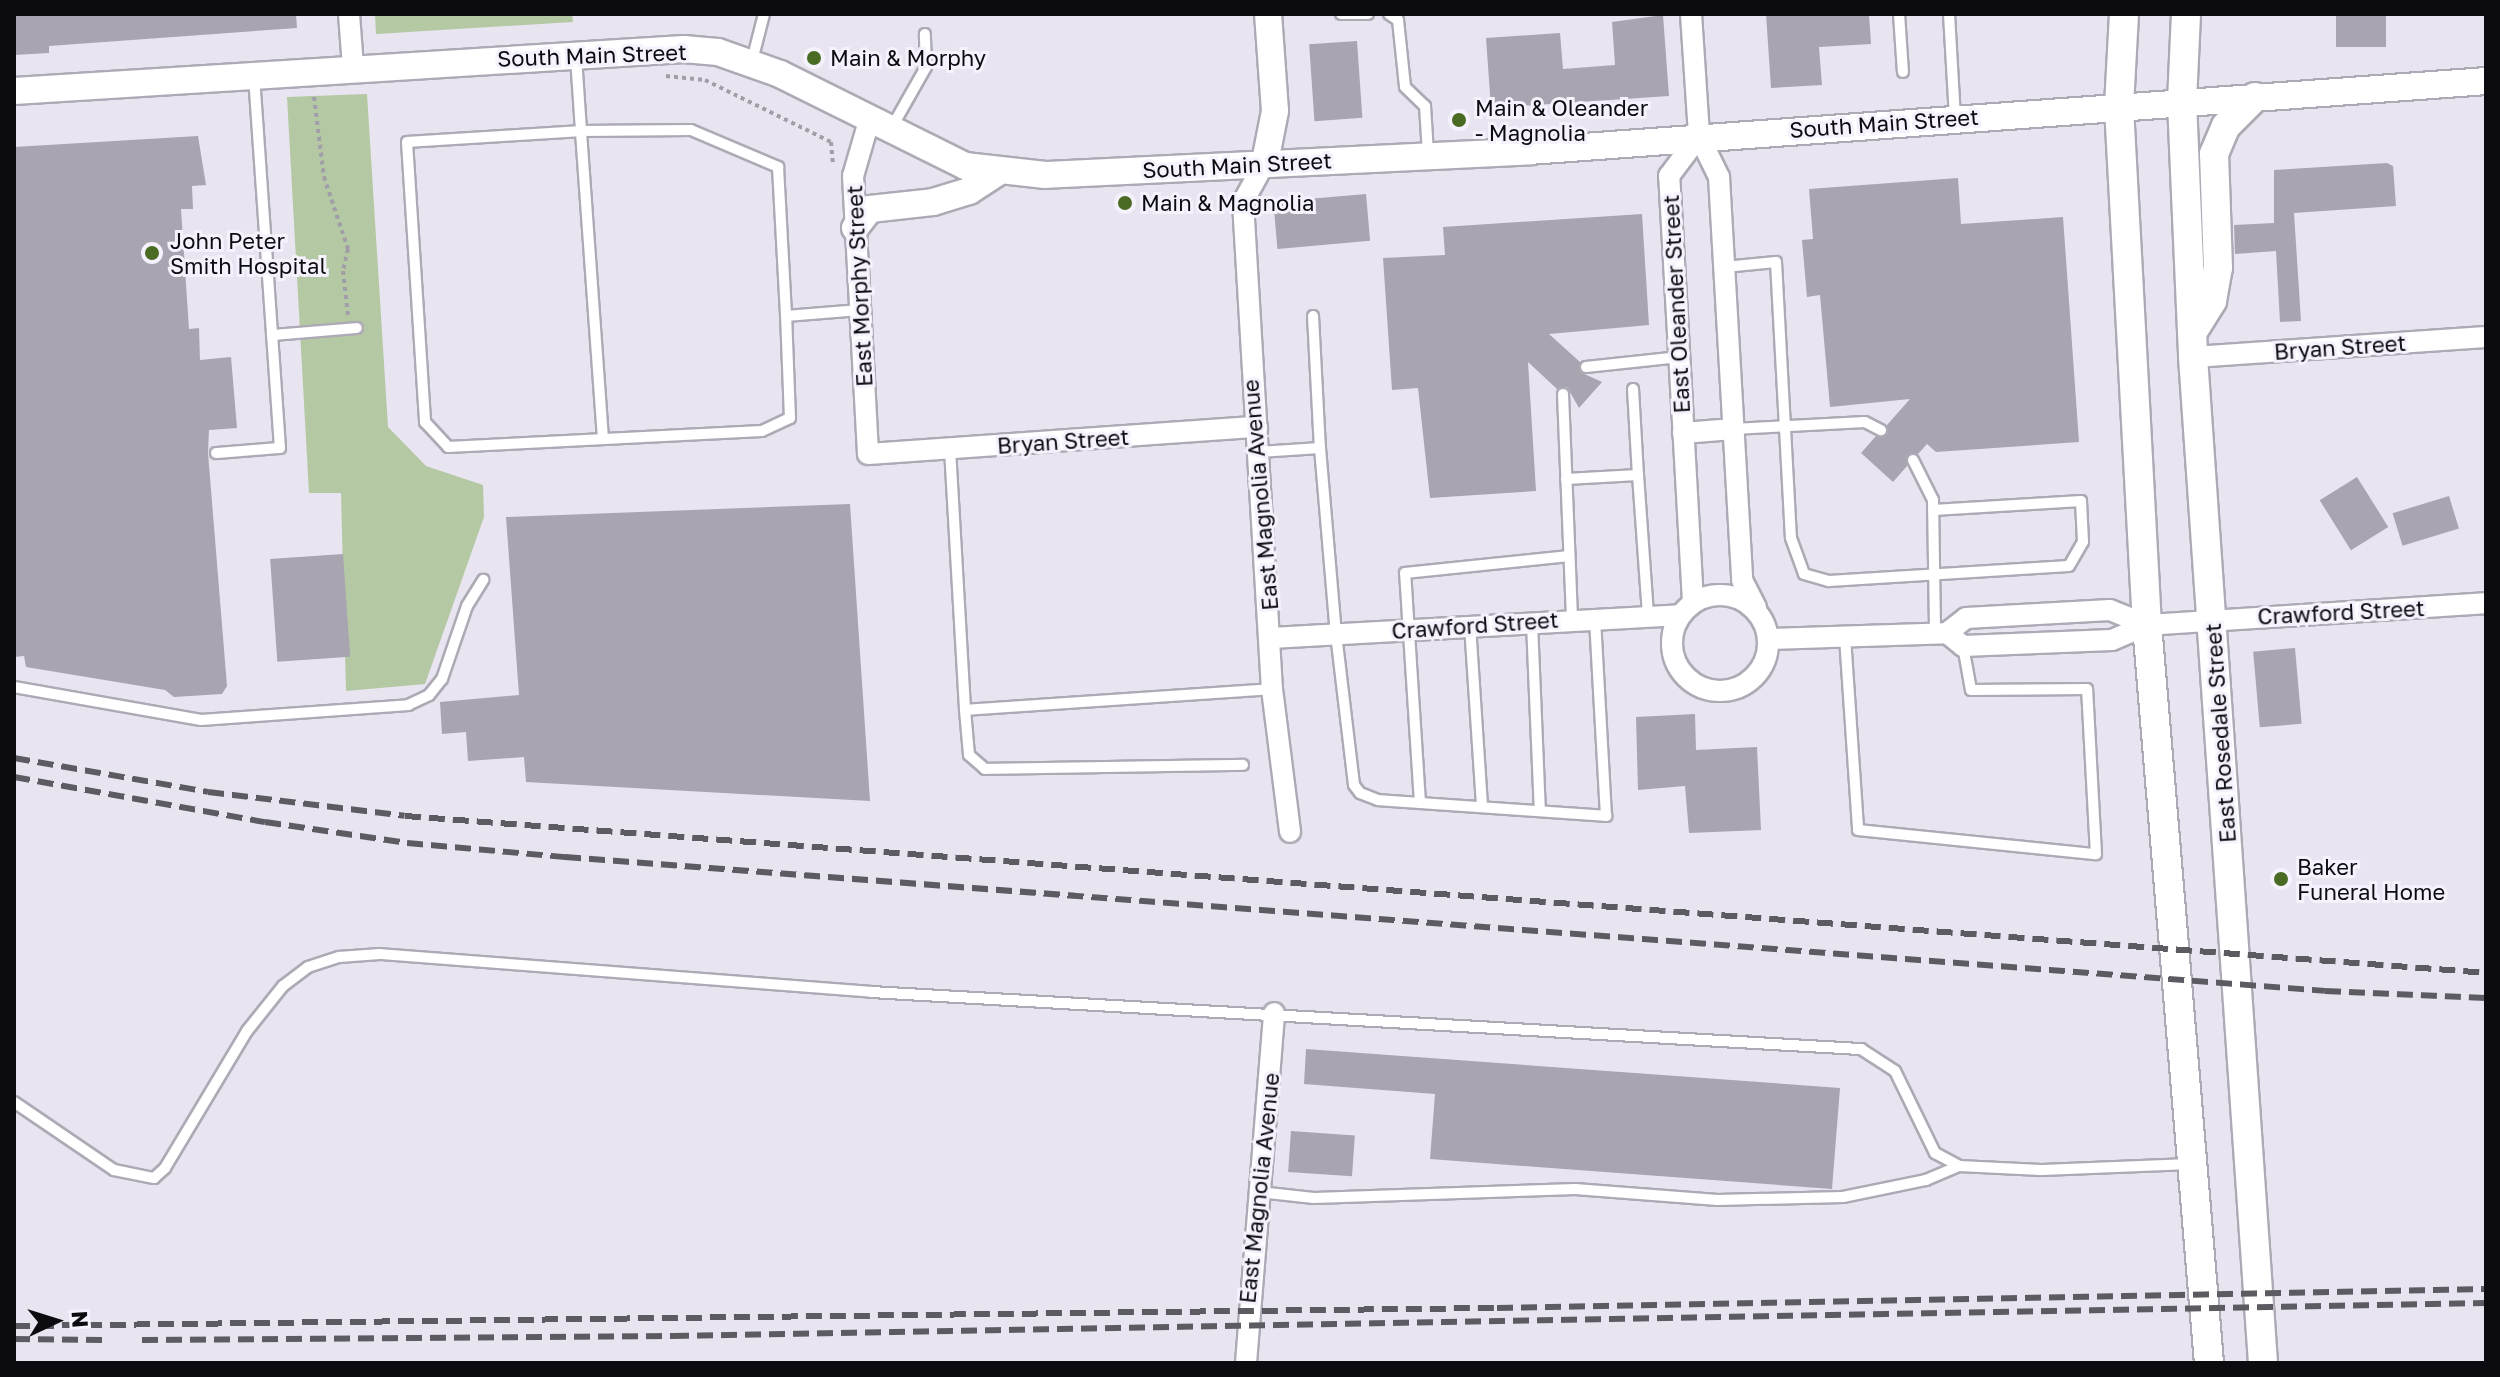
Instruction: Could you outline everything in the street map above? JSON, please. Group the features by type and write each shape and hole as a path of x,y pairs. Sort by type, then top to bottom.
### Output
{"main road":[{"path":"2124,14 2119,107 2147,625 2209,1363"},
{"name":"East Rosedale Street","path":"2186,14 2182,102 2193,345 2263,1363"},
{"path":"2193,345 2212,301 2218,268 2214,154 2226,126 2255,97"}],"street":[{"path":"349,14 353,67"},
{"path":"1265,162 1275,111 1268,14"},
{"path":"1691,14 1699,136 1719,177 1742,580 1756,608 1770,639 1762,670 1738,689 1707,691 1682,674 1671,645 1686,608 1726,594 1756,608"},
{"name":"South Main Street","path":"14,91 353,67 684,49 752,63 965,166 997,173 1112,173 1428,155 2486,81"},
{"name":"East Morphy Street","path":"868,454 853,176 879,126"},
{"name":"East Oleander Street","path":"1686,608 1683,433 1669,176 1699,136"},
{"name":"East Magnolia Avenue","path":"1265,162 1243,202 1272,689 1290,832"},
{"path":"855,228 870,209 933,202 969,191 997,173"},
{"name":"Bryan Street","path":"2193,345 2486,337"},
{"name":"Bryan Street","path":"868,454 1257,427"},
{"name":"East Oleander Street","path":"1683,433 1733,429"},
{"name":"Crawford Street","path":"1770,639 2112,640 2147,625 2486,603"},
{"name":"Crawford Street","path":"1271,638 1595,617 1686,608"},
{"name":"Crawford Street","path":"1949,638 1966,618 2110,610 2147,625"},
{"name":"East Magnolia Avenue","path":"1246,1363 1274,1013"}],"lane":[{"path":"752,63 764,14"},
{"path":"1341,14 1368,14"},
{"path":"1389,14 1398,20 1405,87 1425,106 1428,155"},
{"path":"1899,14 1903,72"},
{"path":"1949,14 1955,118"},
{"path":"879,126 926,67 925,34"},
{"path":"576,54 603,439"},
{"path":"216,453 280,448 254,74"},
{"path":"691,130 778,167 786,316 790,418 762,431 448,447 425,422 407,142 581,131 691,130"},
{"path":"1724,267 1776,262 1791,538 1804,574 1829,581 2069,566 2083,542 2081,501 1933,510"},
{"path":"786,316 860,310"},
{"path":"1313,316 1320,448 1336,634 1354,785 1378,800 1606,816 1595,617"},
{"path":"272,335 357,328"},
{"path":"1586,367 1679,357"},
{"path":"1633,389 1648,613"},
{"path":"1563,394 1572,618"},
{"path":"1733,429 1865,422 1881,430"},
{"path":"1259,452 1320,448"},
{"path":"950,449 969,755 985,769 1243,765"},
{"path":"1845,637 1858,830 2096,854 2087,689 1971,690 1949,638 1934,576 1933,510 1913,460"},
{"path":"1566,479 1638,475"},
{"path":"1420,803 1405,573 1569,556"},
{"path":"14,687 201,720 408,705 429,695 442,679 467,606 483,580"},
{"path":"1532,621 1540,811"},
{"path":"1470,625 1482,807"},
{"path":"965,710 1272,689"},
{"path":"14,1102 114,1170 154,1178 165,1168 247,1031 283,986 308,967 339,957 475,959 871,992 1861,1049 1895,1071 1935,1153 1959,1166 2041,1170 2193,1163"},
{"path":"1258,1192 1314,1198 1575,1189 1718,1200 1843,1197 1926,1180 1959,1166"}],"path":[{"path":"660,75 705,80 831,142 833,173"},
{"path":"313,90 324,177 348,249 344,297 357,328"}],"green space":[{"path":"375,14 572,14 573,22 376,34"},
{"path":"367,94 388,427 426,466 483,485 484,517 425,684 346,691 341,493 309,493 287,97"}],"building":[{"path":"14,14 296,14 297,28 49,46 49,53 14,55"},
{"path":"1766,14 1869,14 1871,44 1819,47 1822,85 1771,88"},
{"path":"2336,14 2386,14 2386,47 2336,47"},
{"path":"1663,15 1669,96 1491,108 1486,38 1560,33 1563,69 1615,65 1612,22"},
{"path":"1357,41 1362,118 1314,121 1309,44"},
{"path":"198,136 206,185 192,186 193,209 181,209 189,329 199,328 200,360 231,357 237,428 209,430 208,453 227,686 222,694 174,697 165,690 26,667 24,656 14,657 14,147"},
{"path":"2387,163 2393,166 2396,206 2294,213 2301,321 2280,322 2276,251 2235,254 2234,225 2274,223 2274,170"},
{"path":"1958,178 1961,224 2063,217 2079,442 1936,452 1927,444 1918,454 1907,455 1907,466 1893,482 1861,453 1876,436 1886,436 1887,425 1910,399 1830,407 1820,295 1807,297 1802,240 1813,239 1809,189"},
{"path":"1366,194 1370,241 1277,249 1273,202"},
{"path":"1642,214 1649,325 1549,334 1580,362 1580,372 1602,382 1579,408 1567,387 1557,389 1528,362 1536,491 1430,498 1418,388 1392,390 1383,258 1445,255 1443,227"},
{"path":"2357,477 2388,527 2351,550 2320,500"},
{"path":"2449,496 2459,529 2403,546 2393,513"},
{"path":"850,504 870,801 526,782 524,757 468,761 466,732 442,734 440,702 519,695 506,517"},
{"path":"343,554 350,657 277,662 270,559"},
{"path":"2295,648 2302,724 2260,727 2253,652"},
{"path":"1695,714 1696,750 1757,747 1761,830 1689,833 1685,786 1638,790 1636,717"},
{"path":"1306,1049 1840,1088 1832,1189 1430,1159 1435,1094 1304,1084"},
{"path":"1291,1131 1355,1135 1352,1176 1288,1172"}],"railway":[{"path":"14,758 208,792 405,816 2486,973"},
{"path":"14,777 265,822 407,843 2325,991 2486,998"},
{"path":"14,1326 1497,1308 2486,1289"},
{"path":"142,1340 673,1336 2486,1303"},
{"path":"14,1339 102,1340"}],"place":[{"name":"Main & Morphy","path":"814,58"},
{"name":"Main & Oleander - Magnolia","path":"1459,120"},
{"name":"Main & Magnolia","path":"1125,203"},
{"name":"John Peter Smith Hospital","path":"152,253"},
{"name":"Baker Funeral Home","path":"2281,879"}]}
